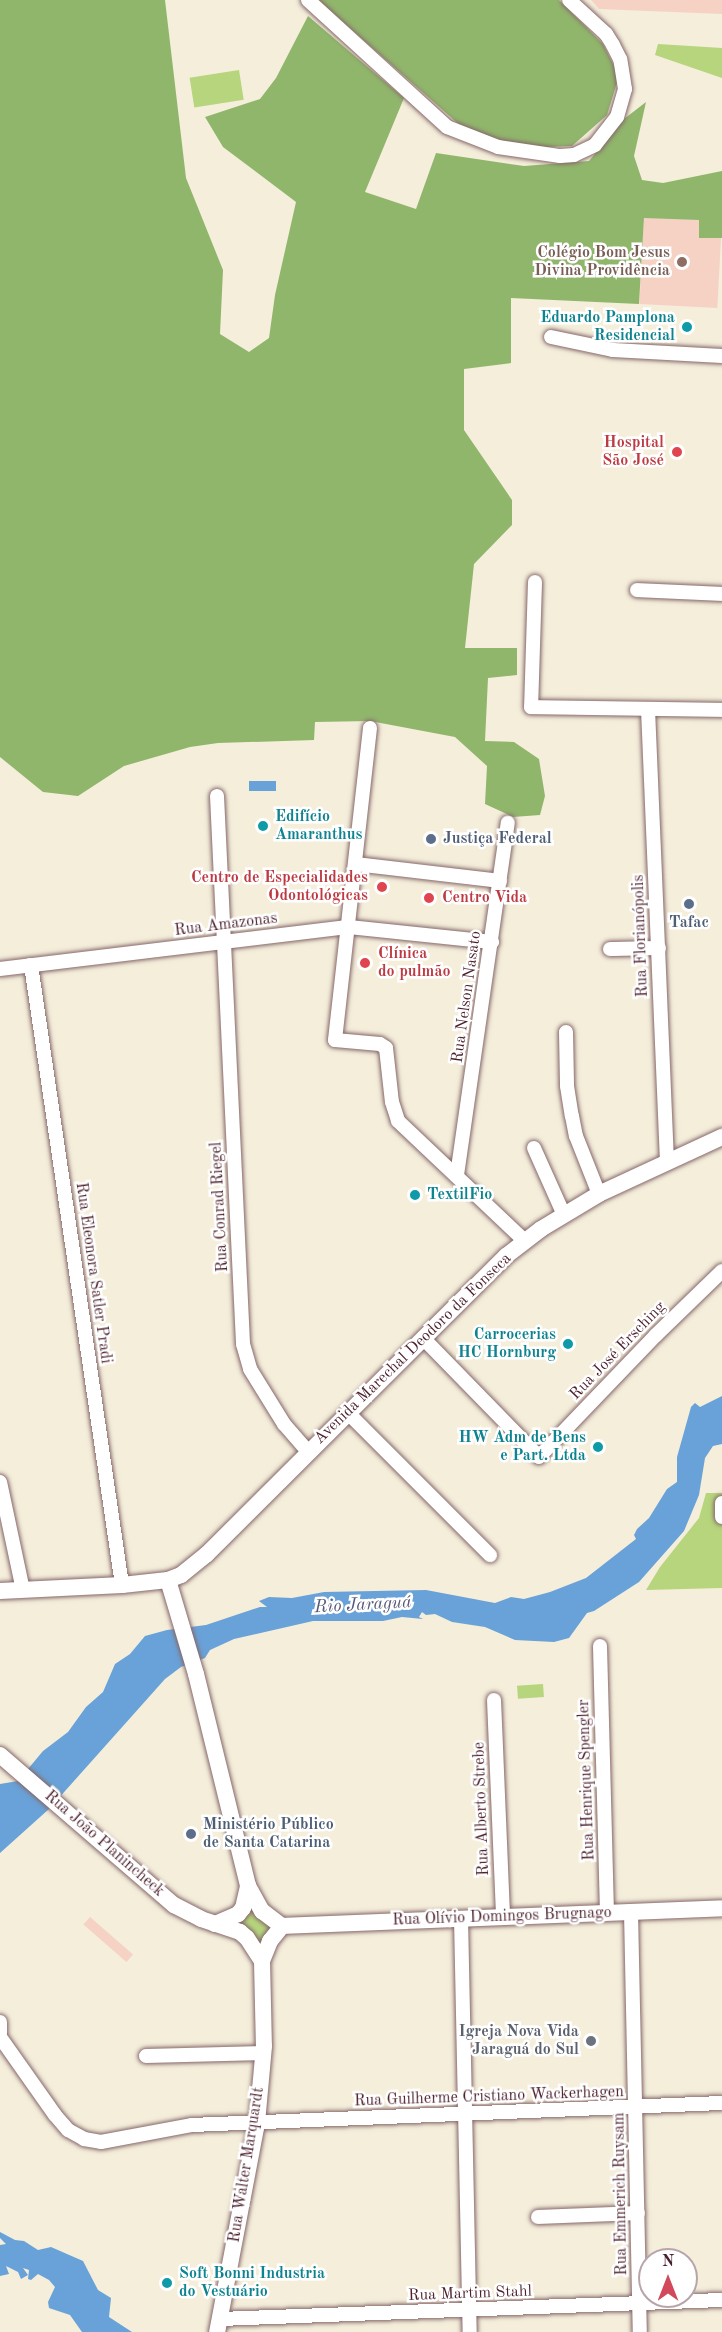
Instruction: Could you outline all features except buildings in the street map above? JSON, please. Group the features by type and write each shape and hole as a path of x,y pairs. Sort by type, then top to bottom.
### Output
{"main road":[{"name":"Avenida Marechal Deodoro da Fonseca","path":"168,1580 181,1575 207,1554 488,1272 525,1241 599,1194 722,1137"},
{"path":"0,1592 168,1580 196,1674 248,1886 262,1911 282,1926"},
{"name":"Rua João Planincheck","path":"1,1756 174,1905 214,1924"},
{"path":"214,1924 238,1914 243,1908 248,1886"},
{"name":"Rua Olívio Domingos Brugnago","path":"282,1926 722,1908"},
{"path":"214,1924 240,1932 247,1938 261,1961"},
{"name":"Rua Walter Marquardt","path":"218,2325 257,2123 264,2053 261,1961 275,1932 282,1926"}],"street":[{"path":"308,0 447,127 498,147 560,156 574,155 595,145 617,117 625,89 620,59 613,45 606,34 569,0"},
{"path":"551,337 614,350 722,356"},
{"path":"535,582 531,707 722,710"},
{"path":"637,590 722,594"},
{"name":"Rua Florianópolis","path":"648,709 667,1161"},
{"path":"370,728 335,1040 380,1044 386,1048 392,1102 398,1121 525,1241"},
{"name":"Rua Conrad Riegel","path":"217,796 243,1344 250,1369 284,1424 308,1452"},
{"name":"Rua Nelson Nasato","path":"457,1175 508,823"},
{"path":"356,864 500,881"},
{"name":"Rua Amazonas","path":"0,969 349,927 492,942"},
{"path":"610,949 659,948"},
{"name":"Rua Eleonora Satler Pradi","path":"31,965 122,1585"},
{"path":"566,1032 567,1086 576,1136 599,1194"},
{"path":"534,1148 564,1215"},
{"name":"Rua José Ersching","path":"423,1338 539,1457 656,1335 722,1271"},
{"path":"348,1413 490,1555"},
{"path":"0,1482 23,1590"},
{"path":"722,1503 722,1516"},
{"name":"Rua Henrique Spengler","path":"600,1646 607,1912"},
{"name":"Rua Alberto Strebe","path":"494,1700 503,1917"},
{"name":"Rua Emmerich Ruysam","path":"631,1911 638,2248"},
{"path":"461,1918 470,2332"},
{"path":"0,2022 0,2035"},
{"name":"Rua Guilherme Cristiano Wackerhagen","path":"0,2035 55,2115 68,2130 84,2139 101,2142 192,2125 722,2103"},
{"path":"146,2056 264,2053"},
{"path":"538,2217 638,2213"},
{"name":"Rua Martim Stahl","path":"698,2301 722,2300"},
{"name":"Rua Martim Stahl","path":"218,2325 470,2310 638,2304"},
{"name":"Rua Emmerich Ruysam","path":"639,2308 640,2332"}],"shaded area":[{"path":"591,0 722,0 722,14 599,9"},
{"name":"Colégio Bom Jesus Divina Providência","path":"644,217 722,221 717,308 639,304"},
{"path":"90,1917 133,1954 126,1962 83,1925"}],"green space":[{"path":"0,0 165,0 186,178 223,270 220,334 249,352 269,338 275,295 296,202 223,147 205,117 260,99 276,78 308,16 404,98 365,192 416,209 436,153 524,166 589,161 624,119 646,102 634,156 642,180 663,183 722,171 722,238 699,238 699,220 644,218 639,304 511,298 511,363 464,369 464,430 512,500 512,525 474,564 465,648 517,648 517,675 488,678 485,741 514,742 539,759 545,796 540,815 513,817 485,804 487,766 455,737 370,721 315,722 314,740 218,743 190,747 124,766 78,796 43,792 0,757"},
{"path":"318,0 559,0 603,44 619,76 607,115 572,146 524,148 462,127"},
{"path":"658,44 722,48 722,78 655,55"},
{"path":"239,70 244,100 194,107 190,78"},
{"path":"706,1493 722,1493 722,1588 646,1590 660,1567 699,1518"},
{"path":"543,1684 544,1697 518,1699 517,1686"},
{"path":"251,1899 276,1927 262,1950 237,1920"}],"water":[{"path":"249,781 276,781 276,791 249,791"},
{"name":"Rio Jaraguá","path":"722,1396 722,1444 713,1446 705,1458 699,1495 684,1531 639,1582 594,1611 587,1613 569,1638 554,1642 515,1640 485,1627 452,1622 435,1614 426,1615 422,1612 419,1617 423,1619 402,1617 383,1621 313,1621 234,1639 210,1650 205,1658 181,1667 165,1679 49,1809 0,1853 0,1784 18,1781 43,1751 68,1732 86,1707 103,1692 115,1664 130,1654 145,1636 167,1630 206,1625 260,1607 267,1607 259,1601 269,1597 292,1598 324,1592 426,1590 495,1603 511,1597 524,1599 550,1592 586,1578 636,1539 634,1535 637,1529 649,1518 667,1489 677,1482 677,1457 691,1407 695,1403 700,1407"},
{"path":"0,2232 15,2240 24,2241 38,2250 51,2247 83,2261 98,2290 111,2298 109,2317 132,2332 82,2332 70,2315 49,2308 48,2302 55,2287 49,2280 38,2274 31,2280 28,2279 29,2270 23,2268 28,2275 21,2279 18,2272 6,2266 9,2274 0,2276 0,2245 6,2244 0,2238"}],"place":[{"name":"Colégio Bom Jesus Divina Providência","path":"682,262"},
{"name":"Eduardo Pamplona Residencial","path":"687,327"},
{"name":"Hospital São José","path":"677,452"},
{"name":"Edifício Amaranthus","path":"263,826"},
{"name":"Justiça Federal","path":"431,839"},
{"name":"Centro de Especialidades Odontológicas","path":"382,887"},
{"name":"Centro Vida","path":"429,898"},
{"name":"Tafac","path":"689,904"},
{"name":"Clínica do pulmão","path":"365,963"},
{"name":"TextilFio","path":"415,1195"},
{"name":"Carrocerias HC Hornburg","path":"568,1344"},
{"name":"HW Adm de Bens e Part. Ltda","path":"598,1447"},
{"name":"Ministério Público de Santa Catarina","path":"191,1834"},
{"name":"Igreja Nova Vida Jaraguá do Sul","path":"591,2041"},
{"name":"Soft Bonni Industria do Vestuário","path":"167,2283"}]}
